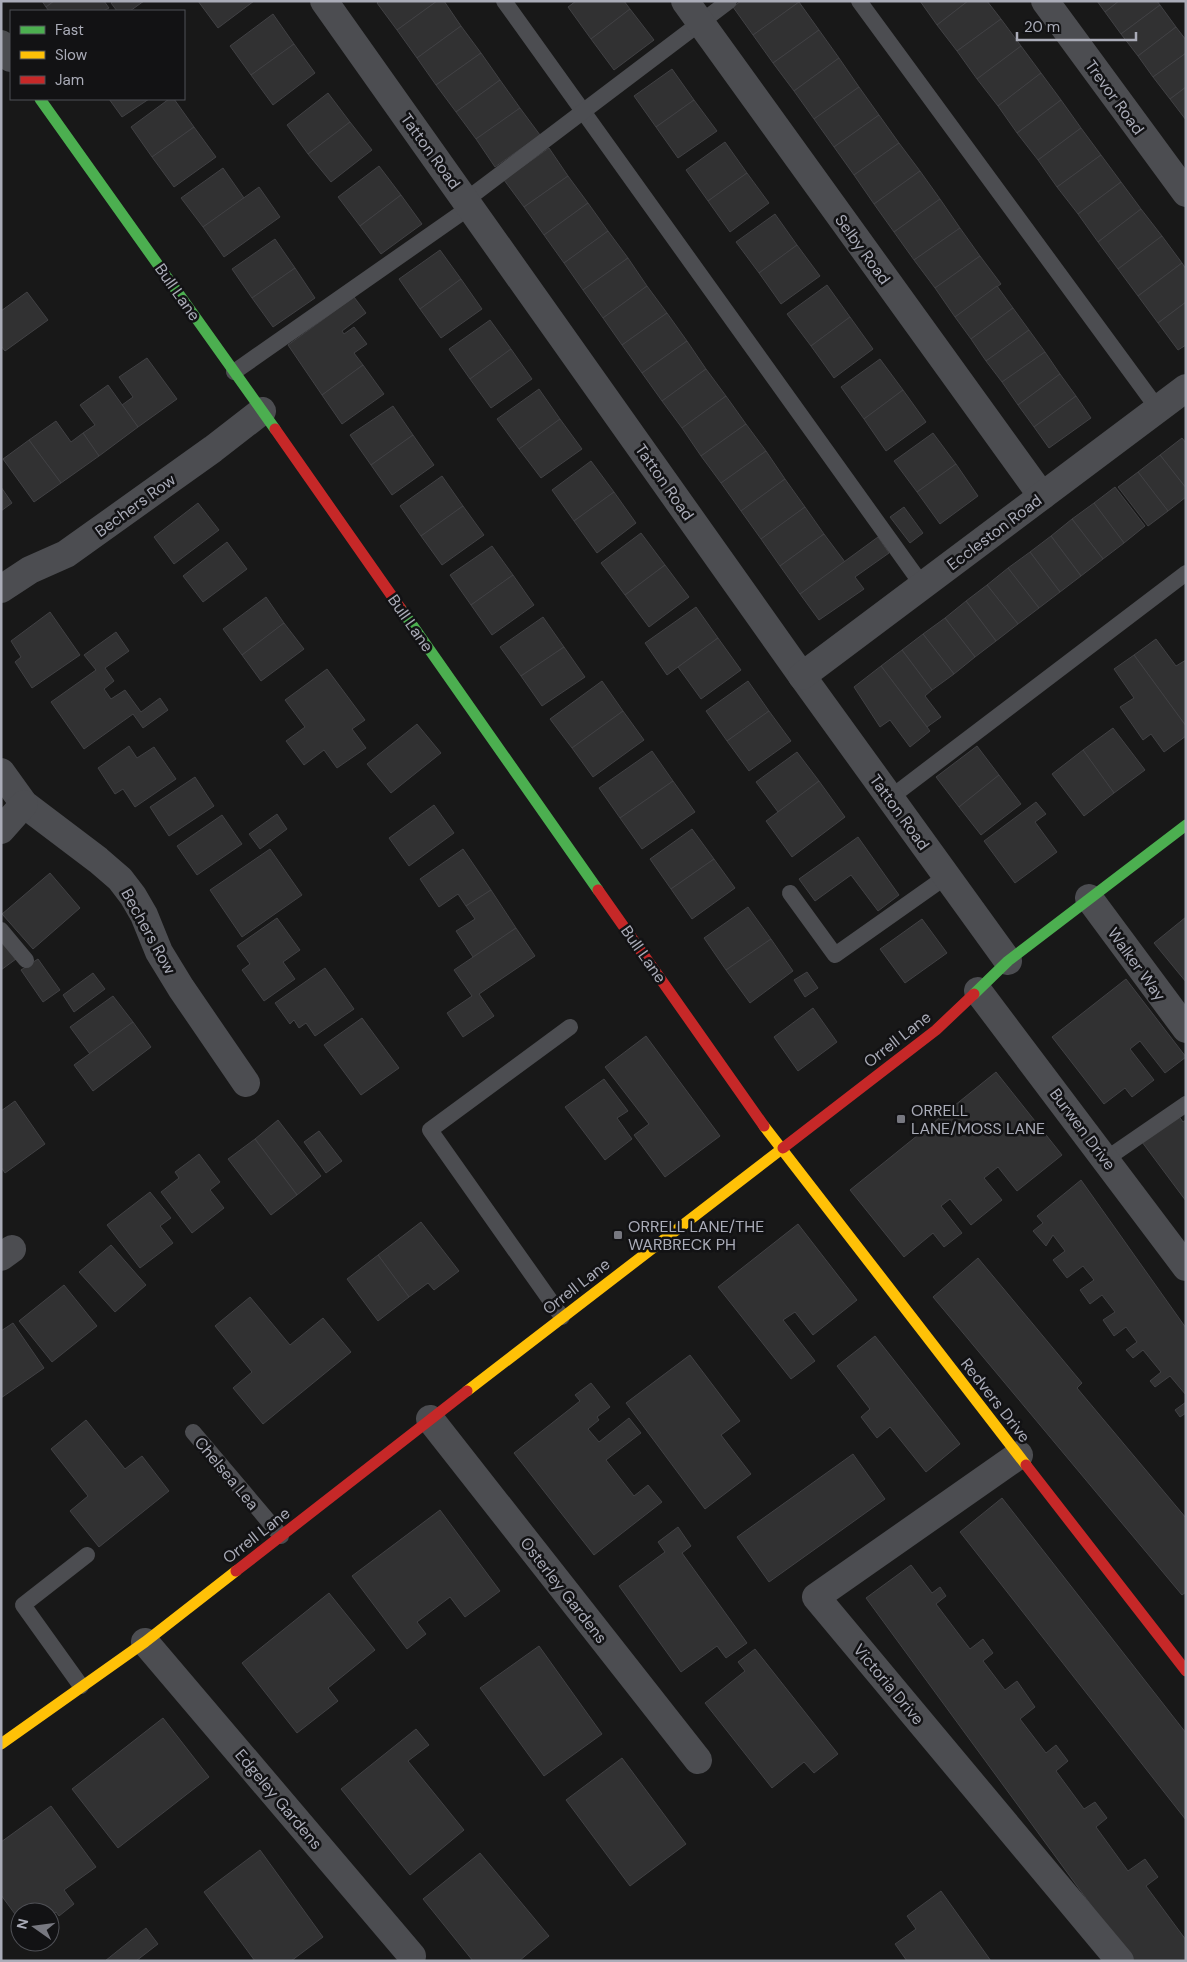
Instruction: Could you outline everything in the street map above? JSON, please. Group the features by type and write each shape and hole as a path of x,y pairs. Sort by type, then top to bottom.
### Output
{"street":[{"name":"Tatton Road","path":"324,1 802,676 1008,961"},
{"name":"Trevor Road","path":"1045,1 1186,193"},
{"name":"Selby Road","path":"692,12 1042,496"},
{"path":"1,44 10,57"},
{"name":"Bull Lane","path":"41,100 262,410 780,1149"},
{"name":"Eccleston Road","path":"802,676 1186,388"},
{"name":"Bechers Row","path":"1,589 30,570 66,554 213,449 262,410"},
{"name":"Bechers Row","path":"1,772 24,804 120,879 144,915 159,952 181,988 246,1083"},
{"path":"1,830 24,804"},
{"name":"Orrell Lane","path":"1,1744 145,1642 430,1419 936,1030 1008,961 1186,825"},
{"name":"Walker Way","path":"1089,898 1186,1029"},
{"name":"Burwen Drive","path":"978,991 1186,1267"},
{"name":"Redvers Drive","path":"780,1149 1186,1671"},
{"name":"Osterley Gardens","path":"430,1419 698,1760"},
{"name":"Victoria Drive","path":"1019,1455 816,1597 1120,1961"},
{"name":"Edgeley Gardens","path":"145,1642 412,1956"}],"lane":[{"path":"504,1 924,586"},
{"path":"234,372 468,204 583,111 692,12 729,1"},
{"path":"859,1 1158,409"},
{"path":"890,798 1186,573"},
{"path":"790,893 835,955 947,876"},
{"path":"1,930 26,960"},
{"path":"562,1317 430,1130 570,1027"},
{"path":"1106,1159 1186,1104"},
{"name":"Chelsea Lea","path":"193,1432 281,1536"},
{"path":"81,1686 23,1604 87,1555"}],"building":[{"path":"42,1 54,1 46,7"},
{"path":"54,1 104,1 109,8 105,10 48,10 46,7"},
{"path":"114,1 144,1 131,10 116,10 111,3"},
{"path":"198,1 254,1 218,28"},
{"path":"379,1 437,1 397,30 377,3"},
{"path":"437,1 444,1 461,26 417,58 397,30"},
{"path":"576,1 624,1 630,9 591,39 568,7"},
{"path":"741,1 799,2 753,35 733,7"},
{"path":"920,1 968,1 937,25"},
{"path":"968,1 987,1 1001,19 957,51 937,25"},
{"path":"1097,1 1119,1 1105,12"},
{"path":"1119,1 1157,1 1160,5 1121,34 1105,12"},
{"path":"799,2 819,30 773,63 753,35"},
{"path":"1160,5 1176,27 1138,56 1121,34"},
{"path":"630,9 654,40 614,70 591,39"},
{"path":"273,14 294,44 251,75 230,46"},
{"path":"1001,19 1021,46 977,79 957,51"},
{"path":"461,26 481,53 436,85 417,58"},
{"path":"1176,27 1186,40 1186,53 1153,77 1138,56"},
{"path":"819,30 839,58 794,91 773,63"},
{"path":"294,44 315,73 273,105 251,75"},
{"path":"1021,46 1041,73 998,106 977,79"},
{"path":"481,53 500,80 456,112 436,85"},
{"path":"1186,53 1186,87 1170,99 1153,77"},
{"path":"839,58 859,87 814,119 794,91"},
{"path":"672,69 694,100 656,127 634,96"},
{"path":"1041,73 1061,100 1017,133 998,106"},
{"path":"500,80 520,108 476,139 456,112"},
{"path":"859,87 879,115 834,147 814,119"},
{"path":"1186,87 1186,120 1170,99"},
{"path":"328,93 350,122 308,154 287,125"},
{"path":"110,100 148,100 122,117"},
{"path":"168,100 175,100 194,127 152,157 131,127"},
{"path":"694,100 717,131 678,158 656,127"},
{"path":"1061,100 1081,128 1038,160 1017,133"},
{"path":"520,108 540,135 495,167 476,139"},
{"path":"879,115 899,143 854,175 834,147"},
{"path":"350,122 372,150 331,182 308,154"},
{"path":"194,127 216,157 174,187 152,157"},
{"path":"1081,128 1101,155 1057,187 1038,160"},
{"path":"725,142 747,173 708,201 686,170"},
{"path":"899,143 920,171 874,204 854,175"},
{"path":"549,148 568,176 524,207 504,180"},
{"path":"1101,155 1121,182 1078,214 1057,187"},
{"path":"379,166 401,195 360,226 338,197"},
{"path":"223,168 244,198 203,227 181,198"},
{"path":"920,171 940,199 894,232 874,204"},
{"path":"747,173 769,203 730,232 708,201"},
{"path":"568,176 588,203 544,235 524,207"},
{"path":"1121,182 1141,209 1098,242 1078,214"},
{"path":"259,187 280,217 224,257 203,227"},
{"path":"401,195 422,224 381,254 360,226"},
{"path":"940,199 960,228 914,260 894,232"},
{"path":"588,203 608,231 564,263 544,235"},
{"path":"1141,209 1162,236 1118,269 1098,242"},
{"path":"775,214 797,245 759,273 736,242"},
{"path":"960,228 980,256 935,288 914,260"},
{"path":"608,231 628,258 583,290 564,263"},
{"path":"1162,236 1182,263 1138,296 1118,269"},
{"path":"275,239 295,268 252,298 232,269"},
{"path":"797,245 820,276 781,304 759,273"},
{"path":"440,250 461,279 420,309 399,279"},
{"path":"980,256 1001,284 955,317 935,288"},
{"path":"628,258 647,286 603,318 583,290"},
{"path":"1182,263 1186,269 1186,302 1158,323 1138,296"},
{"path":"295,268 315,298 273,327 252,298"},
{"path":"461,279 482,309 441,338 420,309"},
{"path":"827,285 850,317 811,346 787,314"},
{"path":"647,286 667,313 622,345 603,318"},
{"path":"997,286 1013,308 971,339 955,317"},
{"path":"27,292 48,320 5,351 1,346 1,311"},
{"path":"354,297 366,313 342,331 344,334 354,327 367,344 354,353 363,365 322,395 288,345"},
{"path":"1186,302 1186,345 1178,350 1158,323"},
{"path":"1013,308 1029,330 986,361 971,339"},
{"path":"667,313 687,341 642,373 622,345"},
{"path":"850,317 873,349 834,378 811,346"},
{"path":"490,320 511,349 470,379 449,349"},
{"path":"1029,330 1045,352 1002,382 986,361"},
{"path":"687,341 706,369 662,401 642,373"},
{"path":"511,349 532,379 491,408 470,379"},
{"path":"1045,352 1060,374 1018,405 1002,382"},
{"path":"147,358 177,399 138,427 122,405 133,397 119,377"},
{"path":"880,359 903,390 864,419 841,387"},
{"path":"363,365 384,394 342,424 322,395"},
{"path":"706,369 726,396 682,428 662,401"},
{"path":"1060,374 1076,396 1034,427 1018,405"},
{"path":"108,385 138,427 99,456 83,433 95,425 80,405"},
{"path":"539,389 560,419 519,449 497,419"},
{"path":"903,390 926,422 886,451 864,419"},
{"path":"726,396 746,424 701,456 682,428"},
{"path":"1076,396 1091,418 1049,448 1034,427"},
{"path":"393,406 413,435 371,465 350,435"},
{"path":"560,419 582,449 541,478 519,449"},
{"path":"56,421 71,442 83,433 99,456 61,483 29,440"},
{"path":"746,424 766,451 721,483 701,456"},
{"path":"933,433 956,464 917,492 894,461"},
{"path":"413,435 434,465 392,495 371,465"},
{"path":"1182,438 1186,443 1186,488 1160,455"},
{"path":"29,440 61,483 34,502 3,459"},
{"path":"766,451 785,479 741,511 721,483"},
{"path":"1160,455 1186,488 1186,497 1168,511 1138,472"},
{"path":"591,461 614,492 574,521 552,490"},
{"path":"956,464 978,496 940,524 917,492"},
{"path":"1138,472 1168,511 1148,526 1118,487"},
{"path":"442,476 463,506 421,536 400,506"},
{"path":"785,479 805,507 761,539 741,511"},
{"path":"1,487 12,503 1,511"},
{"path":"1115,487 1145,526 1124,543 1094,503"},
{"path":"614,492 636,523 597,553 574,521"},
{"path":"198,503 219,530 174,564 154,537"},
{"path":"1094,503 1124,543 1103,559 1072,519"},
{"path":"463,506 484,535 442,565 421,536"},
{"path":"805,507 824,534 780,566 761,539"},
{"path":"904,507 923,533 910,543 890,517"},
{"path":"1072,519 1103,559 1081,576 1051,536"},
{"path":"641,533 665,565 625,595 601,563"},
{"path":"824,534 845,562 800,594 780,566"},
{"path":"1051,536 1081,576 1060,592 1030,552"},
{"path":"878,537 889,553 855,577 864,589 819,620 800,594"},
{"path":"227,542 247,569 203,602 183,576"},
{"path":"492,546 513,575 471,605 450,575"},
{"path":"1030,552 1060,592 1039,608 1008,568"},
{"path":"665,565 689,597 649,627 625,595"},
{"path":"1008,568 1039,608 1018,624 987,585"},
{"path":"513,575 534,605 492,635 471,605"},
{"path":"987,585 1018,624 996,641 966,601"},
{"path":"266,597 284,623 242,655 223,629"},
{"path":"966,601 996,641 975,657 945,618"},
{"path":"696,607 718,638 667,675 645,643"},
{"path":"50,612 80,655 32,688 15,662 21,657 11,641"},
{"path":"543,617 564,647 521,676 500,647"},
{"path":"945,618 975,657 954,674 923,634"},
{"path":"284,623 304,649 261,681 242,655"},
{"path":"116,632 129,651 105,668 114,681 104,689 111,699 125,690 141,712 160,698 168,710 143,728 133,714 84,749 51,702 96,670 84,655"},
{"path":"923,634 954,674 932,690 902,650"},
{"path":"718,638 741,670 701,699 678,667"},
{"path":"1156,639 1176,666 1186,660 1186,726 1134,655"},
{"path":"564,647 585,677 542,706 521,676"},
{"path":"902,650 932,690 925,696 941,717 927,727 881,666"},
{"path":"1134,655 1186,726 1186,736 1164,752 1151,734 1143,740 1120,707 1134,698 1114,669"},
{"path":"881,666 930,731 910,747 890,720 880,727 854,687"},
{"path":"327,669 365,720 352,729 366,748 337,768 324,750 304,765 286,741 305,727 285,700"},
{"path":"602,681 623,711 572,748 550,719"},
{"path":"748,681 769,711 727,741 706,711"},
{"path":"623,711 644,740 593,777 572,748"},
{"path":"769,711 791,741 749,771 727,741"},
{"path":"417,724 441,753 391,793 367,764"},
{"path":"1113,728 1145,770 1114,793 1083,750"},
{"path":"129,746 137,758 154,747 176,779 135,807 123,789 115,794 98,768"},
{"path":"977,746 999,775 959,807 936,777"},
{"path":"1083,750 1114,793 1084,816 1052,774"},
{"path":"652,751 673,781 620,818 599,788"},
{"path":"797,752 819,781 778,812 756,782"},
{"path":"999,775 1021,804 981,835 959,807"},
{"path":"195,777 214,806 169,836 150,807"},
{"path":"673,781 695,812 642,849 620,818"},
{"path":"819,781 845,817 792,857 766,821"},
{"path":"1036,802 1046,814 1035,822 1057,852 1015,883 984,841"},
{"path":"434,805 454,833 409,866 389,838"},
{"path":"277,814 287,829 260,849 249,834"},
{"path":"222,815 242,844 197,875 177,846"},
{"path":"692,829 714,859 671,889 650,859"},
{"path":"858,837 899,895 878,911 851,875 815,901 799,879"},
{"path":"270,849 302,895 242,937 210,890"},
{"path":"463,849 491,890 466,906 458,894 439,907 420,879"},
{"path":"714,859 735,888 692,919 671,889"},
{"path":"50,873 80,908 33,949 2,914"},
{"path":"491,890 516,928 473,957 456,931 475,919 466,906"},
{"path":"748,907 771,939 726,970 704,938"},
{"path":"1186,917 1186,982 1154,943"},
{"path":"277,918 300,950 283,962 295,979 264,1001 242,970 250,964 237,946"},
{"path":"922,919 947,953 905,983 880,949"},
{"path":"516,928 535,956 479,994 494,1016 463,1037 447,1013 472,996 454,970"},
{"path":"1,939 16,959 1,970"},
{"path":"771,939 793,971 750,1003 726,970"},
{"path":"38,959 60,990 43,1002 21,970"},
{"path":"325,968 354,1009 315,1036 306,1023 299,1028 294,1020 290,1024 275,1003"},
{"path":"807,972 818,988 805,997 794,980"},
{"path":"93,973 105,989 74,1012 63,995"},
{"path":"1126,979 1186,1057 1165,1073 1140,1041 1130,1049 1154,1080 1132,1097 1125,1088 1104,1104 1052,1037"},
{"path":"113,996 133,1022 90,1054 70,1027"},
{"path":"813,1008 837,1042 798,1071 774,1037"},
{"path":"362,1018 399,1068 361,1095 324,1045"},
{"path":"133,1022 151,1047 93,1091 74,1065"},
{"path":"646,1036 720,1136 665,1177 634,1135 649,1124 605,1067"},
{"path":"996,1072 1062,1155 1017,1191 998,1167 984,1178 1002,1200 971,1225 950,1199 941,1206 962,1233 944,1247 933,1233 904,1257 850,1190"},
{"path":"604,1079 628,1111 617,1118 632,1139 605,1160 565,1107"},
{"path":"15,1101 45,1144 5,1173 1,1167 1,1111"},
{"path":"1178,1115 1183,1122 1186,1120 1186,1201 1142,1142"},
{"path":"278,1120 321,1176 297,1195 255,1139"},
{"path":"319,1131 342,1161 326,1173 304,1142"},
{"path":"255,1139 297,1195 271,1215 228,1159"},
{"path":"199,1154 220,1182 210,1190 224,1208 192,1233 161,1192 179,1178 175,1172"},
{"path":"1081,1180 1186,1328 1186,1395 1170,1376 1155,1387 1150,1381 1161,1372 1143,1350 1133,1358 1126,1350 1137,1342 1126,1327 1114,1336 1103,1320 1115,1312 1102,1295 1090,1304 1080,1290 1094,1280 1083,1266 1067,1278 1053,1260 1065,1251 1053,1235 1046,1246 1033,1231 1043,1223 1037,1216"},
{"path":"150,1192 171,1218 160,1226 173,1243 140,1268 107,1225"},
{"path":"421,1222 459,1271 434,1290 428,1283 409,1297 378,1255"},
{"path":"798,1224 857,1300 813,1335 795,1312 783,1320 815,1361 791,1379 718,1287"},
{"path":"111,1245 146,1285 115,1312 79,1272"},
{"path":"378,1255 409,1297 378,1321 347,1279"},
{"path":"978,1258 1082,1383 1077,1388 1186,1518 1186,1592 1182,1595 933,1297"},
{"path":"64,1285 97,1326 52,1362 19,1321"},
{"path":"250,1297 290,1345 323,1318 351,1352 263,1424 233,1388 252,1372 215,1326"},
{"path":"13,1323 44,1368 1,1398 1,1331"},
{"path":"875,1336 960,1444 926,1472 890,1427 877,1438 861,1417 870,1409 837,1366"},
{"path":"690,1355 740,1421 721,1435 751,1474 705,1509 626,1403"},
{"path":"591,1383 610,1407 597,1417 599,1420 588,1429 599,1442 629,1418 641,1433 606,1460 634,1496 648,1485 662,1502 594,1555 514,1453 580,1401 575,1395"},
{"path":"1186,1402 1186,1413 1180,1417 1175,1410"},
{"path":"86,1420 125,1469 142,1456 169,1491 99,1547 70,1511 88,1496 51,1449"},
{"path":"853,1454 885,1499 769,1582 737,1537"},
{"path":"1002,1498 1186,1733 1186,1820 960,1532"},
{"path":"440,1510 500,1591 465,1617 450,1597 417,1622 426,1634 407,1649 352,1576"},
{"path":"678,1527 691,1546 682,1553 747,1643 726,1658 717,1646 681,1672 619,1586 665,1552 658,1542"},
{"path":"911,1565 932,1593 940,1587 946,1596 936,1604 970,1649 983,1639 993,1653 983,1661 1005,1690 1017,1681 1035,1707 1020,1719 1046,1753 1056,1745 1068,1761 1056,1771 1084,1809 1095,1802 1107,1818 1096,1827 1128,1871 1145,1859 1158,1877 1146,1886 1186,1940 1186,1961 1132,1961 866,1598"},
{"path":"329,1593 375,1650 328,1688 338,1701 297,1733 242,1663"},
{"path":"539,1646 602,1734 544,1776 480,1688"},
{"path":"755,1649 838,1754 814,1773 804,1762 772,1788 705,1703 745,1671 738,1662"},
{"path":"163,1718 209,1777 118,1848 72,1789"},
{"path":"416,1729 429,1745 408,1761 464,1830 410,1875 341,1789"},
{"path":"622,1758 686,1844 630,1886 566,1800"},
{"path":"51,1806 96,1867 64,1890 74,1904 60,1915 60,1902 10,1902 10,1907 1,1895 1,1842"},
{"path":"260,1850 323,1937 291,1961 255,1961 204,1892"},
{"path":"480,1853 549,1936 519,1961 473,1961 423,1899"},
{"path":"941,1891 991,1961 907,1961 895,1944 916,1929 907,1916"},
{"path":"146,1928 158,1944 136,1961 105,1961"}],"traffic: fast":[{"path":"41,100 275,429"},
{"path":"401,609 598,890"},
{"path":"974,994 1008,961 1186,825"}],"traffic: slow":[{"path":"764,1126 1026,1465"},
{"path":"467,1391 783,1148"},
{"path":"1,1744 145,1642 236,1571"}],"traffic: jam":[{"path":"275,429 401,609"},
{"path":"598,890 764,1126"},
{"path":"783,1148 936,1030 974,994"},
{"path":"236,1571 467,1391"},
{"path":"1026,1465 1186,1671"}],"place":[{"name":"ORRELL LANE/MOSS LANE","path":"901,1119"},
{"name":"ORRELL LANE/THE WARBRECK PH","path":"618,1235"}]}
